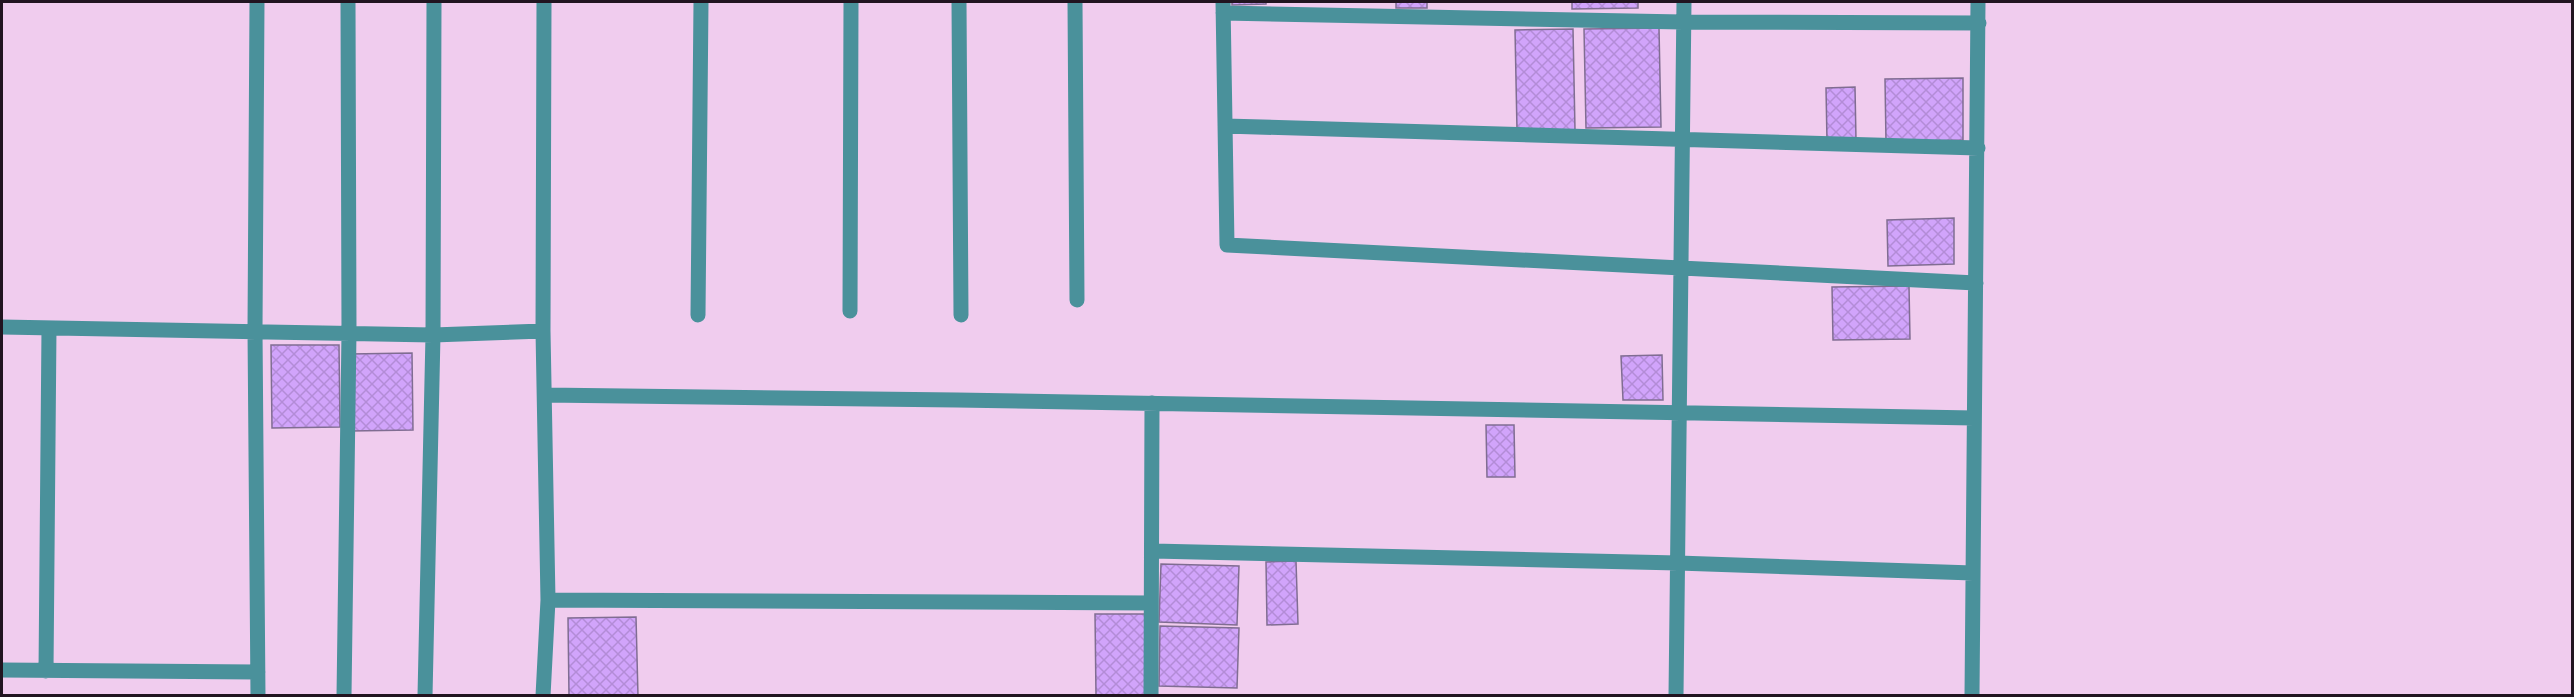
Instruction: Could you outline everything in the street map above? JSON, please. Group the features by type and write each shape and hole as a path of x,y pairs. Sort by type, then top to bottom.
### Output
{"street":[{"path":"258,2 255,330 258,696"},
{"path":"344,696 349,332 348,2"},
{"path":"425,696 433,335 434,2"},
{"path":"543,696 548,600 543,331 544,2"},
{"path":"698,315 701,2"},
{"path":"850,311 851,2"},
{"path":"959,2 961,315"},
{"path":"1075,2 1077,300"},
{"path":"1676,696 1684,2"},
{"path":"1972,696 1978,2"},
{"path":"1976,283 1227,245 1223,7 1683,22 1979,23"},
{"path":"1225,126 1978,148"},
{"path":"2,327 433,335 543,331"},
{"path":"46,671 49,328"},
{"path":"545,395 1974,418"},
{"path":"1151,696 1152,403"},
{"path":"1153,551 1678,563 1973,573"},
{"path":"548,600 1151,603"},
{"path":"2,670 258,672"}],"building":[{"path":"1232,2 1266,2 1266,4 1232,5"},
{"path":"1396,2 1427,2 1427,8 1396,8"},
{"path":"1572,2 1638,2 1638,8 1572,9"},
{"path":"1659,28 1661,127 1586,128 1584,29"},
{"path":"1573,29 1575,130 1517,130 1515,30"},
{"path":"1963,78 1963,140 1886,142 1885,79"},
{"path":"1855,87 1856,140 1827,141 1826,88"},
{"path":"1954,218 1954,264 1888,266 1887,220"},
{"path":"1909,286 1910,339 1833,340 1832,287"},
{"path":"271,345 339,345 340,427 272,428"},
{"path":"412,353 413,430 351,431 350,354"},
{"path":"1662,355 1663,400 1623,400 1621,356"},
{"path":"1486,425 1514,425 1515,477 1487,477"},
{"path":"1296,561 1298,624 1267,625 1266,562"},
{"path":"1161,564 1239,566 1237,625 1159,622"},
{"path":"1095,614 1145,614 1146,696 1096,696"},
{"path":"636,617 638,696 569,696 568,618"},
{"path":"1160,626 1239,628 1237,688 1159,686"}]}
